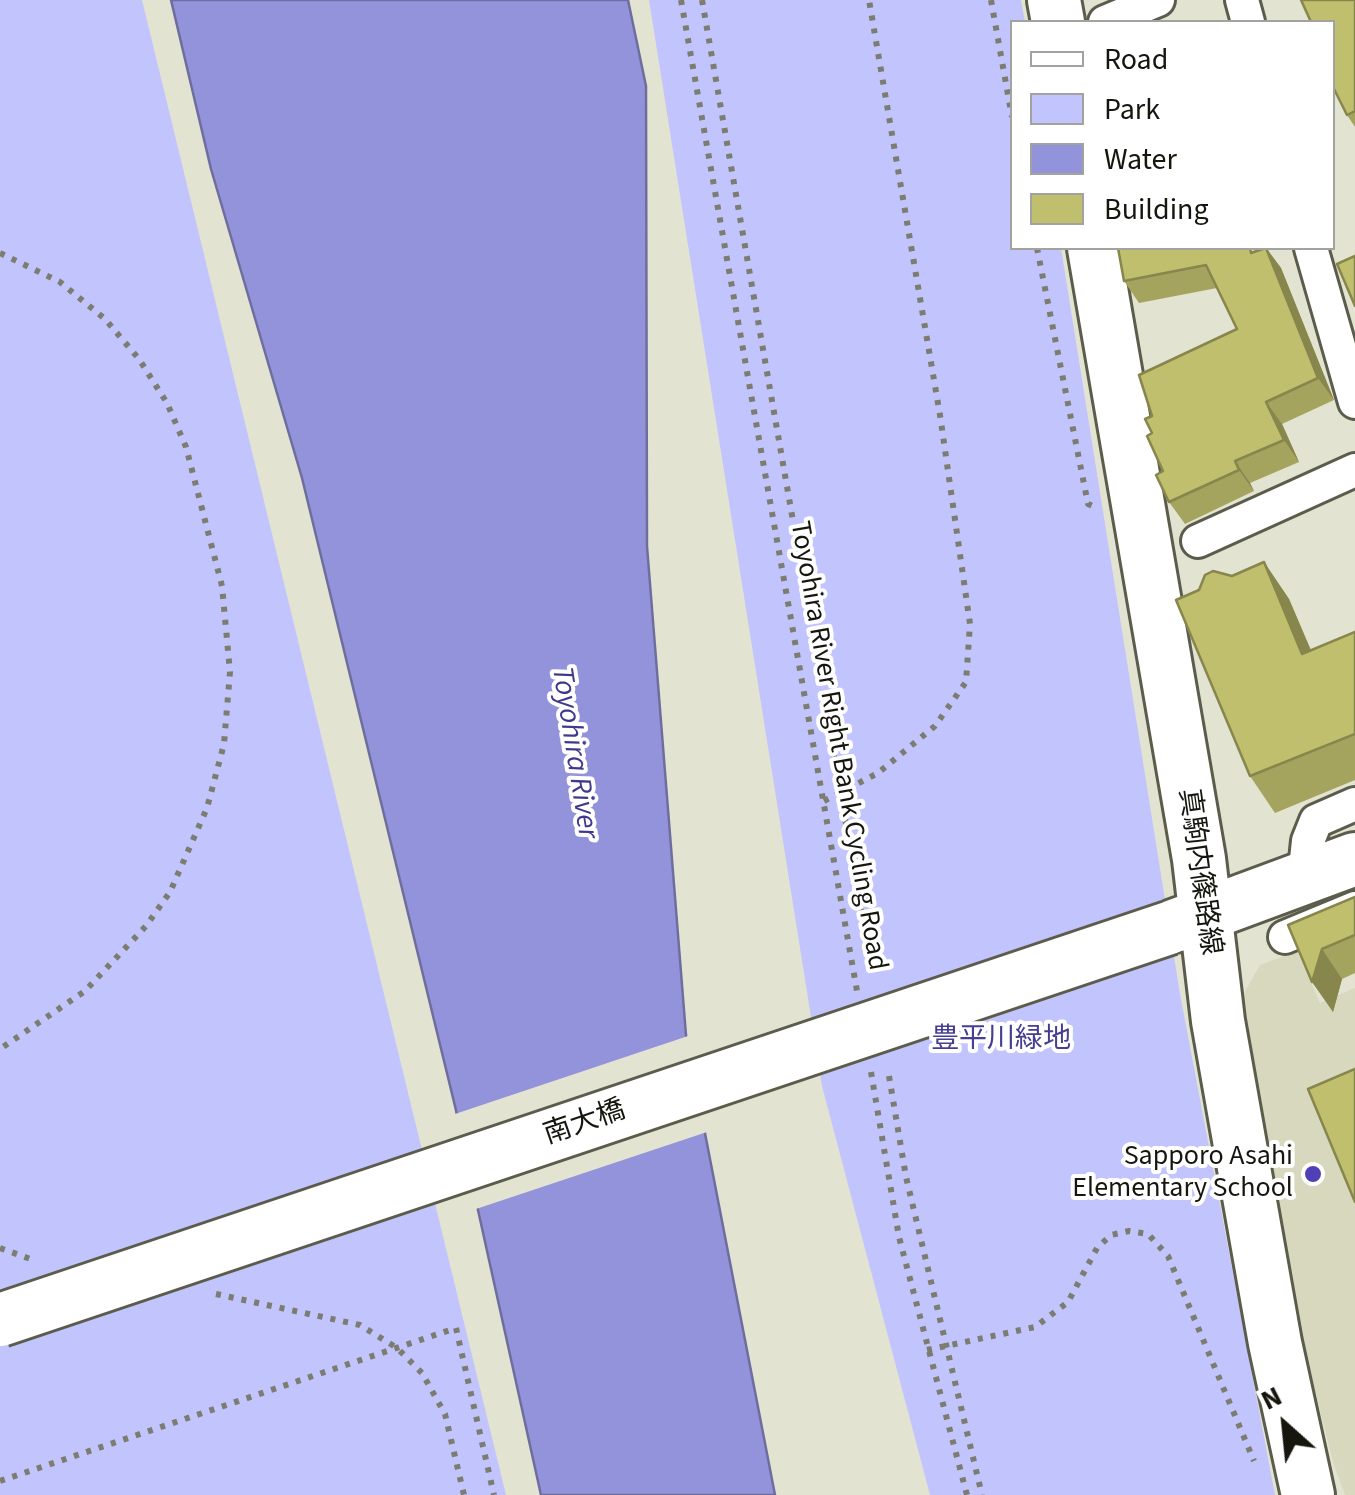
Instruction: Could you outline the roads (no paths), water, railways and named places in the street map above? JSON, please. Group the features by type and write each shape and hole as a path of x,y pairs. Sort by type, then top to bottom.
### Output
{"main road":[{"name":"真駒内篠路線","path":"1094,250 1199,859 1187,922 1218,1021 1308,1495"},
{"name":"南大橋","path":"0,1320 1187,922 1355,859"}],"street":[{"path":"1110,20 1158,0"},
{"path":"1313,250 1355,402"},
{"path":"1198,541 1355,470"},
{"path":"1304,879 1308,842 1316,821 1355,804"},
{"path":"1285,936 1355,908"},
{"path":"1294,1430 1325,1468 1336,1495"}],"water":[{"name":"Toyohira River","path":"171,0 628,0 646,86 647,546 686,1035 775,1495 541,1495 455,1106 302,478 211,169"}],"place":[{"name":"Sapporo Asahi Elementary School","path":"1313,1174"}],"park label":[{"name":"豊平川緑地","path":"1001,1041"}]}
